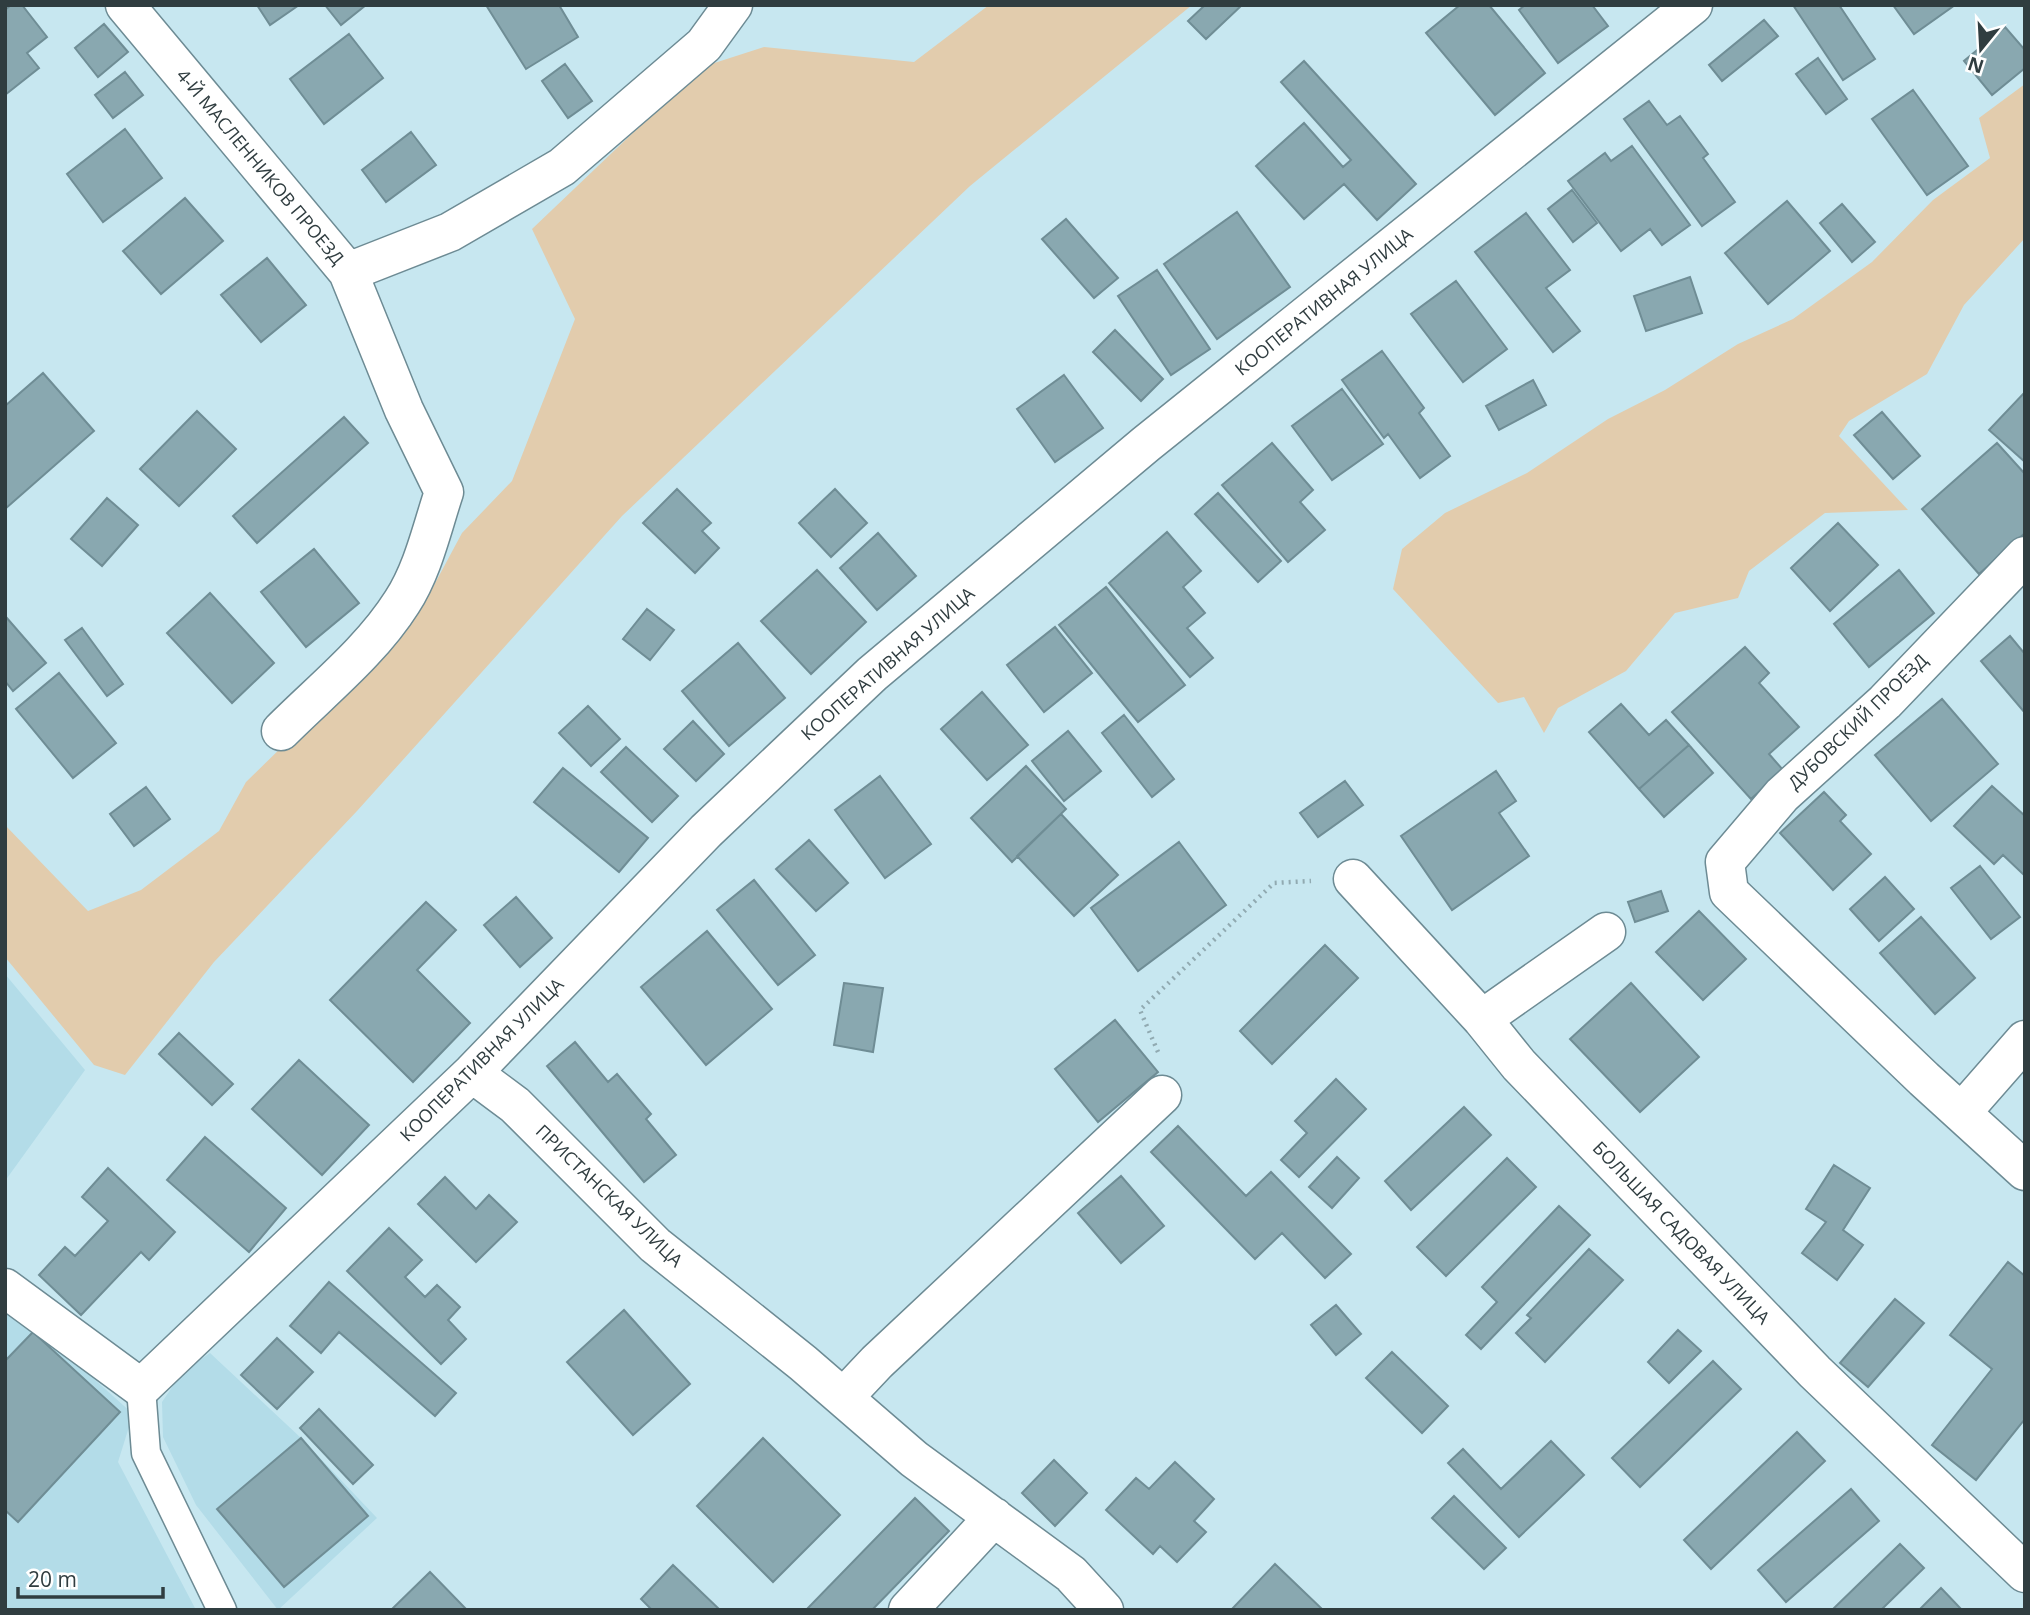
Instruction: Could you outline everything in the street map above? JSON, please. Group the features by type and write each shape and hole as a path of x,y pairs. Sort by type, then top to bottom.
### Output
{"street":[{"name":"4-Й МАСЛЕННИКОВ ПРОЕЗД","path":"125,5 348,272 404,410 444,492 425,552 403,601 360,653 281,731"},
{"path":"348,272 450,232 562,167 704,45 733,5"},
{"name":"КООПЕРАТИВНАЯ УЛИЦА","path":"141,1388 472,1073 706,831 872,674 1146,444 1693,5"},
{"name":"ДУБОВСКИЙ ПРОЕЗД","path":"1962,1112 1729,892 1725,862 1782,795 1885,702 2025,556"},
{"name":"БОЛЬШАЯ САДОВАЯ УЛИЦА","path":"1353,879 1482,1019 1518,1065 1815,1372 2025,1573"},
{"path":"1482,1019 1606,932"},
{"path":"2025,1040 1962,1112 2025,1171"},
{"name":"ПРИСТАНСКАЯ УЛИЦА","path":"472,1073 514,1105 655,1245 844,1397 914,1459 1071,1574 1104,1610"},
{"path":"844,1397 877,1362 1162,1095"},
{"path":"5,1289 141,1388"},
{"path":"908,1610 994,1517"}],"lane":[{"path":"141,1388 146,1453 222,1610"}],"path":[{"path":"1162,1095 1168,1073 1140,1010 1274,883 1353,879"}],"shaded area":[{"path":"989,5 1192,5 970,186 622,516 357,811 214,962 125,1075 94,1065 5,957 5,825 88,911 141,890 219,831 246,782 371,660 433,587 462,533 512,481 575,319 532,229 702,67 764,47 914,62"},
{"path":"2025,84 2025,238 1964,305 1927,374 1849,421 1839,436 1908,510 1825,513 1749,571 1738,598 1675,613 1626,671 1558,708 1544,733 1524,697 1498,703 1393,589 1402,549 1445,513 1527,473 1608,419 1665,390 1738,344 1793,319 1872,262 1933,200 1990,158 1979,118"},
{"path":"5,974 85,1070 5,1181"},
{"path":"5,1299 133,1414 118,1462 196,1610 5,1610"},
{"path":"210,1353 301,1438 377,1518 278,1610 196,1505 163,1437 162,1402 183,1371"}],"building":[{"path":"11,5 22,5 47,37 27,53 39,68 5,95 5,10"},
{"path":"257,5 299,5 270,25"},
{"path":"325,5 366,5 341,25"},
{"path":"486,5 559,5 578,37 526,69"},
{"path":"1205,5 1242,5 1206,39 1188,21"},
{"path":"1460,5 1489,5 1545,73 1495,115 1426,33"},
{"path":"1525,5 1592,5 1608,26 1558,63 1519,10"},
{"path":"1793,5 1839,5 1875,59 1843,80"},
{"path":"1893,5 1955,5 1914,34"},
{"path":"1764,20 1778,36 1722,81 1709,65"},
{"path":"104,24 128,52 98,77 75,48"},
{"path":"2005,27 2025,50 2025,68 1992,95 1964,61"},
{"path":"349,34 383,78 324,124 290,79"},
{"path":"1818,58 1847,99 1826,114 1796,74"},
{"path":"1304,61 1416,184 1377,220 1344,184 1304,219 1256,166 1304,123 1343,167 1351,160 1281,82"},
{"path":"565,64 592,101 568,118 542,81"},
{"path":"125,72 143,95 113,118 95,95"},
{"path":"1913,90 1968,166 1927,195 1872,119"},
{"path":"1649,101 1667,125 1680,116 1708,154 1703,158 1735,202 1702,226 1624,119"},
{"path":"125,129 162,178 103,222 67,174"},
{"path":"411,132 436,165 386,202 362,170"},
{"path":"1632,146 1690,225 1662,245 1650,229 1621,251 1568,181 1605,153 1611,161"},
{"path":"1572,190 1597,223 1573,242 1548,209"},
{"path":"185,198 223,241 161,294 123,251"},
{"path":"1787,201 1830,251 1768,304 1725,253"},
{"path":"1842,204 1875,242 1852,262 1820,223"},
{"path":"1237,212 1290,287 1217,339 1164,264"},
{"path":"1526,213 1570,270 1546,288 1580,331 1553,352 1475,252"},
{"path":"1066,219 1118,278 1094,298 1042,239"},
{"path":"267,258 306,305 261,342 221,295"},
{"path":"1157,270 1210,349 1171,375 1118,296"},
{"path":"1690,277 1702,313 1646,331 1634,296"},
{"path":"1456,281 1507,349 1463,382 1411,314"},
{"path":"1115,330 1163,379 1141,401 1093,352"},
{"path":"1382,351 1424,408 1419,413 1450,456 1420,478 1388,434 1384,438 1342,380"},
{"path":"43,373 94,431 5,509 5,406"},
{"path":"1064,375 1103,428 1055,462 1017,409"},
{"path":"1533,380 1546,405 1499,430 1486,406"},
{"path":"1342,389 1383,444 1332,480 1292,426"},
{"path":"2025,392 2025,462 1989,430"},
{"path":"197,411 236,449 179,506 140,469"},
{"path":"1882,412 1920,456 1893,479 1854,435"},
{"path":"344,417 368,443 257,543 233,516"},
{"path":"1272,443 1313,490 1300,502 1325,530 1288,562 1222,485"},
{"path":"1997,443 2025,474 2025,533 1979,574 1922,509"},
{"path":"677,489 711,523 702,531 719,548 695,573 643,523"},
{"path":"835,489 867,523 831,557 799,523"},
{"path":"1218,493 1281,561 1258,582 1195,514"},
{"path":"107,498 138,525 102,566 71,539"},
{"path":"1838,523 1878,565 1830,611 1791,568"},
{"path":"1167,532 1201,571 1183,587 1205,613 1187,628 1213,658 1190,677 1109,583"},
{"path":"878,533 916,576 877,610 840,568"},
{"path":"314,549 359,603 306,647 261,592"},
{"path":"817,570 866,622 811,674 761,621"},
{"path":"1899,570 1934,613 1869,667 1834,624"},
{"path":"1106,587 1185,685 1138,722 1059,625"},
{"path":"210,593 274,663 232,703 167,633"},
{"path":"647,609 674,630 650,660 623,639"},
{"path":"6,617 46,663 13,691 5,681"},
{"path":"1055,627 1092,673 1044,712 1007,665"},
{"path":"82,628 123,684 107,696 65,640"},
{"path":"2010,636 2025,654 2025,713 1981,661"},
{"path":"738,643 785,698 729,746 682,691"},
{"path":"1745,647 1769,673 1759,683 1799,727 1769,754 1783,770 1751,799 1672,712"},
{"path":"59,673 116,743 73,778 16,709"},
{"path":"982,692 1028,745 987,780 941,729"},
{"path":"1942,699 1998,764 1931,821 1875,755"},
{"path":"1621,704 1649,735 1666,720 1689,745 1639,789 1589,732"},
{"path":"588,706 620,739 591,766 559,733"},
{"path":"1124,715 1174,779 1152,797 1102,733"},
{"path":"693,721 724,754 696,781 664,749"},
{"path":"1068,731 1101,771 1064,801 1032,761"},
{"path":"1689,745 1713,773 1664,817 1639,789"},
{"path":"626,747 678,796 652,822 601,772"},
{"path":"1026,766 1066,809 1012,862 971,818"},
{"path":"563,768 648,838 619,872 534,802"},
{"path":"1496,771 1516,801 1499,813 1529,856 1452,910 1401,836"},
{"path":"880,776 931,844 885,878 835,810"},
{"path":"1345,781 1363,805 1318,837 1300,813"},
{"path":"1992,786 2025,816 2025,876 2003,855 1994,864 1954,826"},
{"path":"146,787 170,819 134,846 110,814"},
{"path":"1824,792 1846,815 1840,821 1871,854 1833,890 1780,833"},
{"path":"1061,814 1118,875 1074,916 1017,856"},
{"path":"809,840 848,883 816,911 776,869"},
{"path":"1179,842 1226,905 1138,971 1091,908"},
{"path":"1980,866 2020,917 1991,939 1951,888"},
{"path":"1885,877 1914,909 1879,941 1850,909"},
{"path":"754,880 815,955 778,985 717,910"},
{"path":"1661,891 1668,911 1635,922 1628,902"},
{"path":"516,897 552,938 520,967 484,925"},
{"path":"426,902 456,930 417,970 470,1023 413,1082 330,1000"},
{"path":"1699,911 1746,959 1703,1000 1656,952"},
{"path":"1921,917 1975,978 1935,1014 1880,953"},
{"path":"707,931 772,1009 706,1065 641,987"},
{"path":"1325,945 1358,978 1272,1064 1240,1031"},
{"path":"844,983 883,988 873,1052 834,1045"},
{"path":"1631,983 1699,1057 1640,1112 1570,1039"},
{"path":"1115,1020 1158,1072 1098,1122 1055,1069"},
{"path":"179,1033 233,1084 212,1105 159,1054"},
{"path":"575,1042 608,1082 617,1074 651,1114 646,1119 676,1155 644,1182 547,1066"},
{"path":"299,1060 369,1125 322,1175 252,1109"},
{"path":"1336,1079 1366,1109 1299,1177 1281,1160 1307,1133 1295,1121"},
{"path":"1464,1107 1491,1135 1411,1210 1385,1181"},
{"path":"1178,1126 1246,1196 1271,1172 1351,1254 1325,1278 1282,1233 1255,1259 1151,1152"},
{"path":"205,1137 286,1208 249,1252 167,1180"},
{"path":"1337,1157 1359,1178 1332,1208 1309,1187"},
{"path":"1507,1158 1536,1187 1446,1276 1417,1247"},
{"path":"1834,1165 1870,1188 1843,1230 1863,1245 1837,1280 1802,1253 1826,1222 1806,1209"},
{"path":"108,1168 175,1232 149,1260 141,1252 81,1315 39,1275 65,1247 75,1256 108,1221 82,1197"},
{"path":"1121,1176 1164,1226 1121,1263 1078,1213"},
{"path":"445,1177 476,1209 489,1195 517,1222 476,1262 418,1204"},
{"path":"1559,1206 1590,1235 1481,1349 1466,1335 1497,1302 1482,1287"},
{"path":"389,1228 422,1260 405,1277 425,1297 437,1285 460,1307 448,1320 466,1339 441,1364 347,1271"},
{"path":"1589,1249 1623,1280 1545,1362 1516,1333 1531,1318 1527,1315"},
{"path":"2008,1262 2025,1276 2025,1419 1976,1480 1932,1445 1992,1369 1950,1335"},
{"path":"329,1282 456,1393 435,1416 339,1332 321,1353 290,1326"},
{"path":"1895,1299 1924,1323 1868,1387 1840,1363"},
{"path":"1336,1305 1361,1334 1336,1355 1311,1325"},
{"path":"624,1310 690,1384 633,1435 567,1362"},
{"path":"1678,1330 1701,1351 1669,1383 1648,1362"},
{"path":"33,1332 120,1412 18,1522 5,1510 5,1361"},
{"path":"277,1338 313,1372 277,1409 241,1375"},
{"path":"1392,1352 1448,1406 1422,1433 1366,1378"},
{"path":"1713,1361 1741,1389 1640,1487 1612,1458"},
{"path":"319,1409 373,1465 353,1484 300,1428"},
{"path":"1797,1432 1825,1461 1711,1569 1684,1540"},
{"path":"301,1438 368,1516 284,1587 217,1509"},
{"path":"763,1438 840,1515 773,1582 697,1506"},
{"path":"1551,1441 1584,1475 1519,1537 1448,1463 1463,1449 1501,1489"},
{"path":"1054,1460 1087,1493 1055,1526 1022,1493"},
{"path":"1175,1462 1214,1499 1194,1521 1206,1532 1177,1562 1160,1546 1153,1554 1106,1510 1136,1478 1149,1489"},
{"path":"1851,1489 1879,1521 1786,1602 1758,1570"},
{"path":"1454,1496 1506,1548 1484,1569 1432,1518"},
{"path":"915,1498 949,1531 872,1610 806,1610"},
{"path":"1900,1544 1924,1568 1881,1610 1832,1610"},
{"path":"1275,1564 1323,1610 1231,1610"},
{"path":"673,1565 720,1610 652,1610 641,1599"},
{"path":"430,1572 467,1610 391,1610"},
{"path":"1941,1588 1962,1610 1919,1610"}]}
